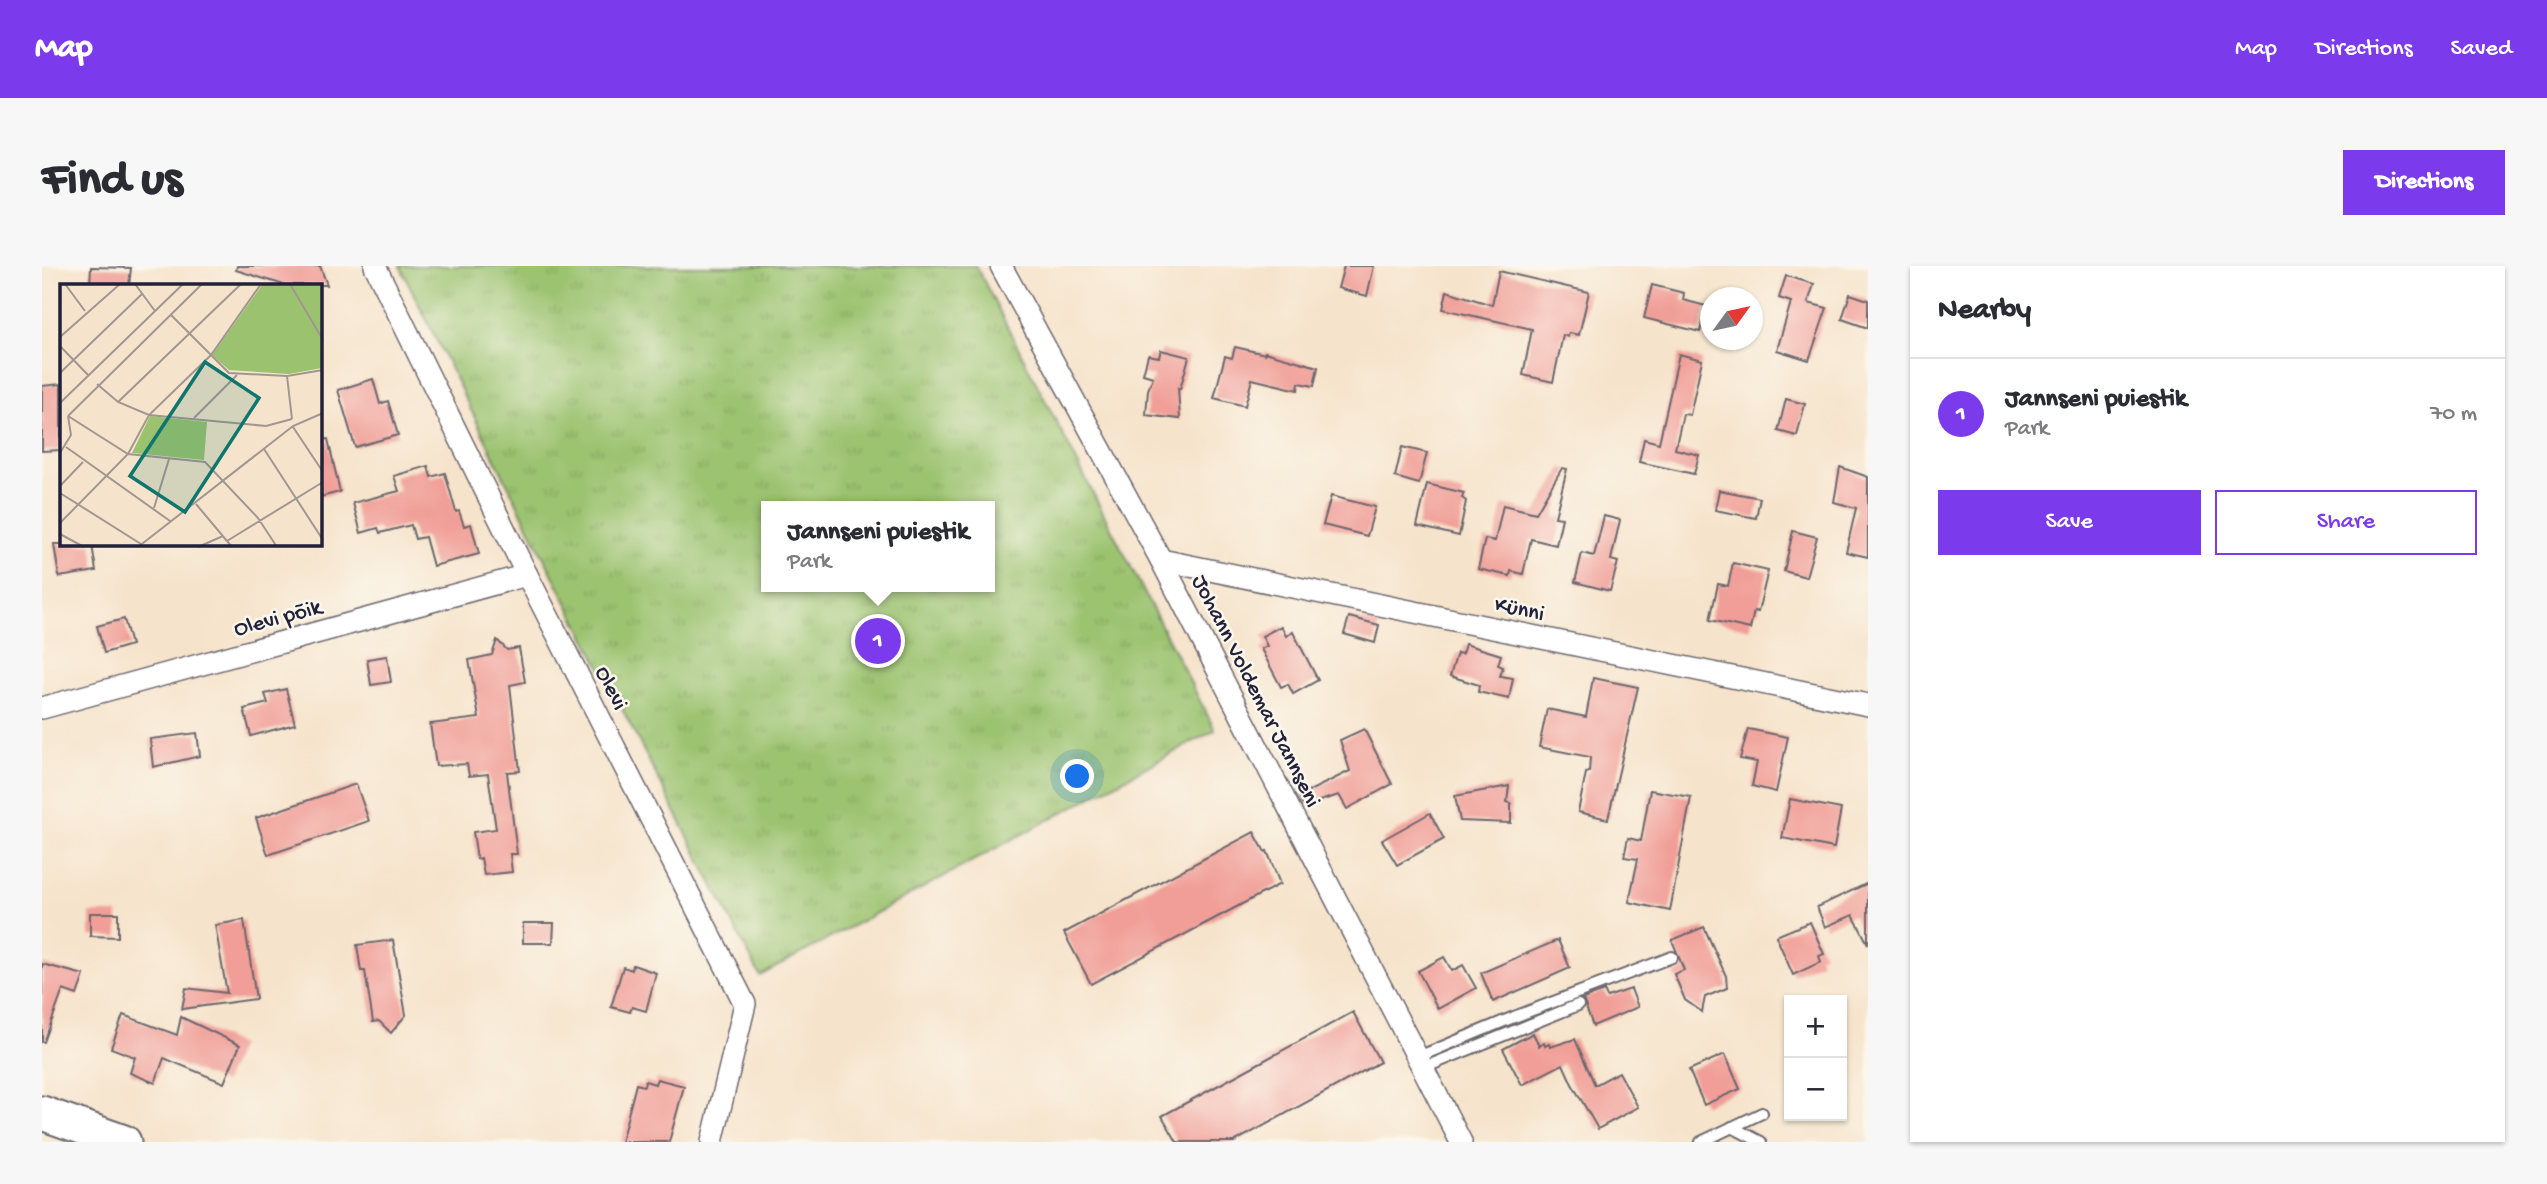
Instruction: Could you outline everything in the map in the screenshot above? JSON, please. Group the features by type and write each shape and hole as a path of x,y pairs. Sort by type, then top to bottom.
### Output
{"highway":[{"path":"42,1113 124,1142"},
{"path":"42,1137 56,1142"}],"street":[{"name":"Olevi","path":"375,266 527,575 745,1004 712,1142"},
{"name":"Johann Voldemar Jannseni","path":"1001,266 1161,560 1461,1142"},
{"name":"Künni","path":"1161,560 1868,705"},
{"name":"Olevi põik","path":"42,708 527,575"}],"lane":[{"path":"1420,1063 1514,1017 1672,957"},
{"path":"1420,1063 1578,1005"},
{"path":"1701,1142 1762,1113"},
{"path":"1732,1127 1761,1142"}],"green space":[{"path":"400,266 976,266 1215,730 760,976 541,552"}],"building":[{"path":"237,266 320,266 327,285 281,284 236,270"},
{"path":"1344,266 1374,266 1367,296 1338,288"},
{"path":"91,267 131,268 129,284 90,284"},
{"path":"1499,271 1589,292 1579,335 1563,335 1553,382 1523,375 1532,329 1443,309 1447,291 1492,305"},
{"path":"1786,276 1814,284 1808,303 1827,308 1809,360 1777,350 1791,302 1779,298"},
{"path":"1652,285 1684,293 1683,300 1700,304 1700,332 1644,318"},
{"path":"1850,294 1868,300 1868,328 1842,319"},
{"path":"1235,347 1265,352 1318,367 1314,386 1299,383 1298,390 1252,379 1245,406 1214,398 1225,356 1232,358"},
{"path":"1161,350 1189,357 1180,389 1178,388 1180,419 1146,415 1148,390 1153,377 1143,374 1148,355 1159,357"},
{"path":"1679,354 1702,360 1690,415 1683,414 1675,449 1699,455 1694,474 1639,462 1644,439 1659,443"},
{"path":"373,379 380,404 388,401 398,435 355,447 338,390"},
{"path":"60,384 60,450 42,451 42,386"},
{"path":"1786,399 1805,404 1797,436 1778,431"},
{"path":"328,439 340,492 322,496 322,440"},
{"path":"1402,447 1427,453 1419,484 1395,477"},
{"path":"428,466 431,477 445,473 456,512 459,511 464,526 471,524 479,554 433,566 425,537 415,539 411,525 380,533 378,528 361,533 353,503 399,491 394,476"},
{"path":"1840,467 1868,477 1868,557 1846,552 1856,508 1834,502"},
{"path":"1562,468 1567,469 1555,517 1562,518 1556,545 1531,539 1523,574 1511,571 1510,576 1478,569 1485,539 1495,541 1503,505 1536,513"},
{"path":"1427,484 1464,493 1462,498 1466,501 1459,536 1417,526"},
{"path":"1719,490 1760,498 1756,518 1715,510"},
{"path":"1331,496 1375,507 1367,536 1323,525"},
{"path":"1604,516 1620,520 1611,560 1618,562 1610,591 1575,582 1582,553 1594,556"},
{"path":"1793,531 1817,537 1806,577 1784,571"},
{"path":"54,544 92,546 96,571 59,577"},
{"path":"1733,563 1768,571 1758,612 1754,611 1750,629 1710,620 1718,584 1728,586"},
{"path":"1349,617 1379,625 1375,643 1344,634"},
{"path":"124,619 131,645 104,653 97,626"},
{"path":"1281,626 1286,636 1293,632 1318,680 1293,694 1288,684 1281,687 1261,649 1267,646 1262,636"},
{"path":"497,640 507,650 519,648 525,682 510,685 520,771 507,772 517,854 510,854 512,872 484,875 481,858 477,859 473,832 496,829 488,774 469,776 467,764 436,766 430,724 479,718 469,660 492,655"},
{"path":"1465,644 1501,655 1498,665 1503,667 1500,676 1513,678 1509,699 1478,692 1479,685 1450,676 1457,653 1462,654"},
{"path":"387,656 391,682 371,685 367,659"},
{"path":"1593,678 1638,687 1608,819 1578,812 1586,773 1589,772 1590,757 1539,747 1547,709 1586,717"},
{"path":"286,689 295,724 251,736 244,709 268,703 265,694"},
{"path":"1364,729 1392,784 1347,809 1339,795 1303,806 1299,796 1350,771 1340,740"},
{"path":"1748,729 1788,737 1776,792 1752,786 1757,762 1740,759"},
{"path":"197,733 200,756 153,767 150,739"},
{"path":"356,784 369,821 268,855 256,818"},
{"path":"1509,786 1507,802 1511,803 1511,823 1460,821 1455,796"},
{"path":"1650,790 1691,797 1670,911 1629,902 1638,859 1624,857 1628,838 1641,841"},
{"path":"1790,799 1841,809 1834,848 1782,838"},
{"path":"1430,813 1444,839 1397,865 1382,840"},
{"path":"1254,832 1265,852 1267,851 1280,884 1091,984 1064,933"},
{"path":"1868,883 1868,944 1853,915 1825,927 1817,907"},
{"path":"90,913 118,913 118,937 90,936"},
{"path":"244,920 256,999 182,1009 186,988 227,993 215,925"},
{"path":"1810,922 1824,954 1819,956 1821,962 1793,975 1776,936"},
{"path":"523,923 554,923 553,943 523,943"},
{"path":"1704,927 1726,976 1727,988 1705,997 1702,1012 1685,1000 1674,974 1684,970 1672,940"},
{"path":"393,940 406,1015 391,1033 379,1021 373,1022 365,971 361,971 357,945"},
{"path":"1558,940 1570,968 1493,1002 1481,973"},
{"path":"1444,957 1452,971 1463,965 1476,988 1438,1009 1418,971"},
{"path":"42,964 84,975 77,995 63,990 44,1042 42,1042"},
{"path":"633,965 656,973 646,1011 632,1007 630,1012 611,1007 623,967 632,970"},
{"path":"1631,989 1638,1007 1593,1026 1583,999 1604,991 1607,997"},
{"path":"1353,1012 1380,1062 1234,1142 1177,1142 1162,1116"},
{"path":"123,1015 177,1035 181,1017 240,1045 224,1083 164,1058 155,1083 130,1073 135,1057 111,1048"},
{"path":"1533,1033 1539,1046 1544,1043 1550,1047 1575,1039 1595,1085 1619,1072 1638,1107 1598,1129 1563,1064 1522,1085 1503,1049"},
{"path":"1725,1054 1740,1089 1704,1105 1689,1070"},
{"path":"657,1079 684,1086 669,1142 621,1142 636,1084 644,1086 645,1081 655,1084"}],"place":[{"name":"Jannseni puiestik","path":"878,641"}]}
